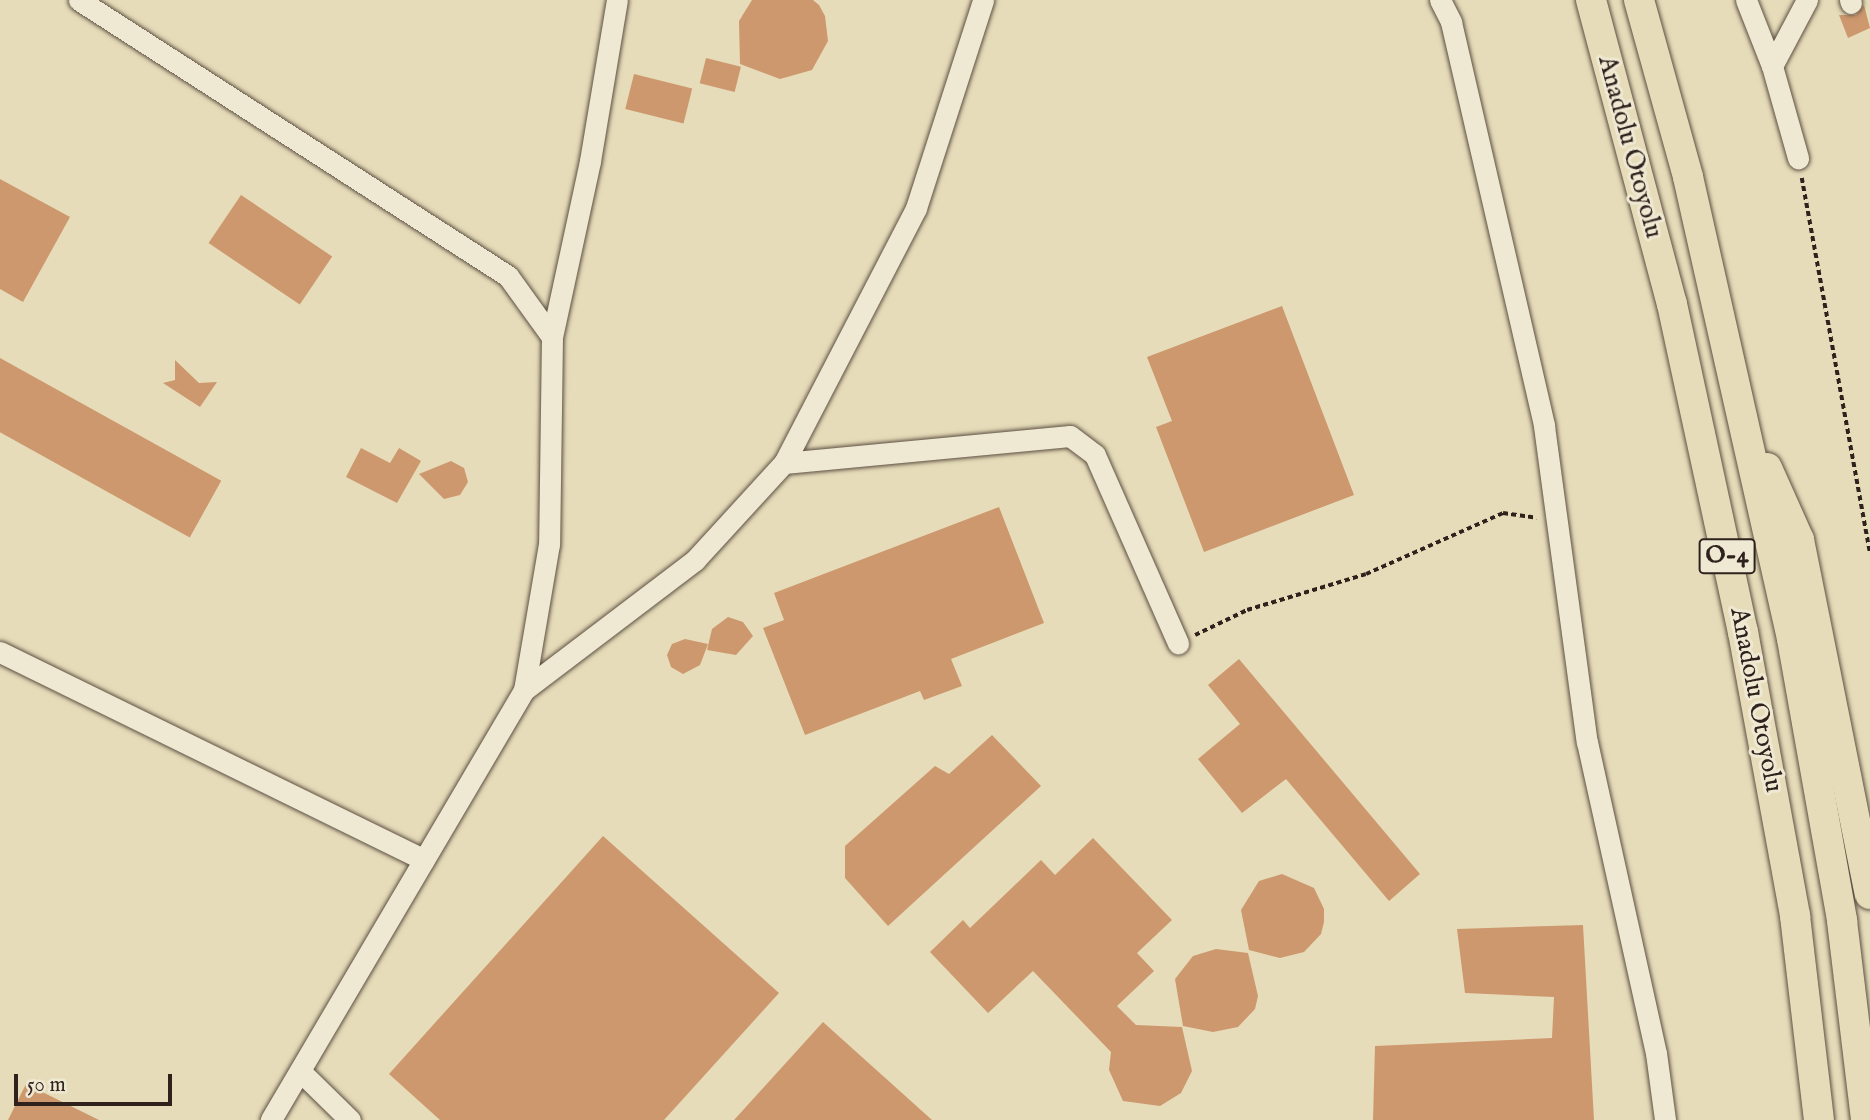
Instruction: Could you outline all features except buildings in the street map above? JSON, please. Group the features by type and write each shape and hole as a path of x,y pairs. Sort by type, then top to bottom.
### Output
{"highway":[{"name":"Anadolu Otoyolu","path":"1591,0 1672,304 1743,632 1795,916 1819,1120"},
{"name":"Anadolu Otoyolu","path":"1639,0 1688,177 1792,639 1842,921 1866,1120"},
{"path":"1744,417 1799,540 1870,894"}],"street":[{"path":"79,0 508,275 552,337"},
{"path":"271,1120 524,690 549,544 552,337 590,161 617,0"},
{"path":"524,690 695,560 784,463 916,208 983,0"},
{"path":"1440,0 1451,22 1541,412 1587,742 1656,1053 1665,1120"},
{"path":"1746,0 1772,66 1798,158"},
{"path":"1772,66 1807,0"},
{"path":"784,463 1070,436 1095,455 1178,643"},
{"path":"0,652 424,860"},
{"path":"300,1071 351,1120"}],"path":[{"path":"1798,158 1870,553"},
{"path":"1178,643 1247,610 1366,573 1503,513 1557,521"}]}
